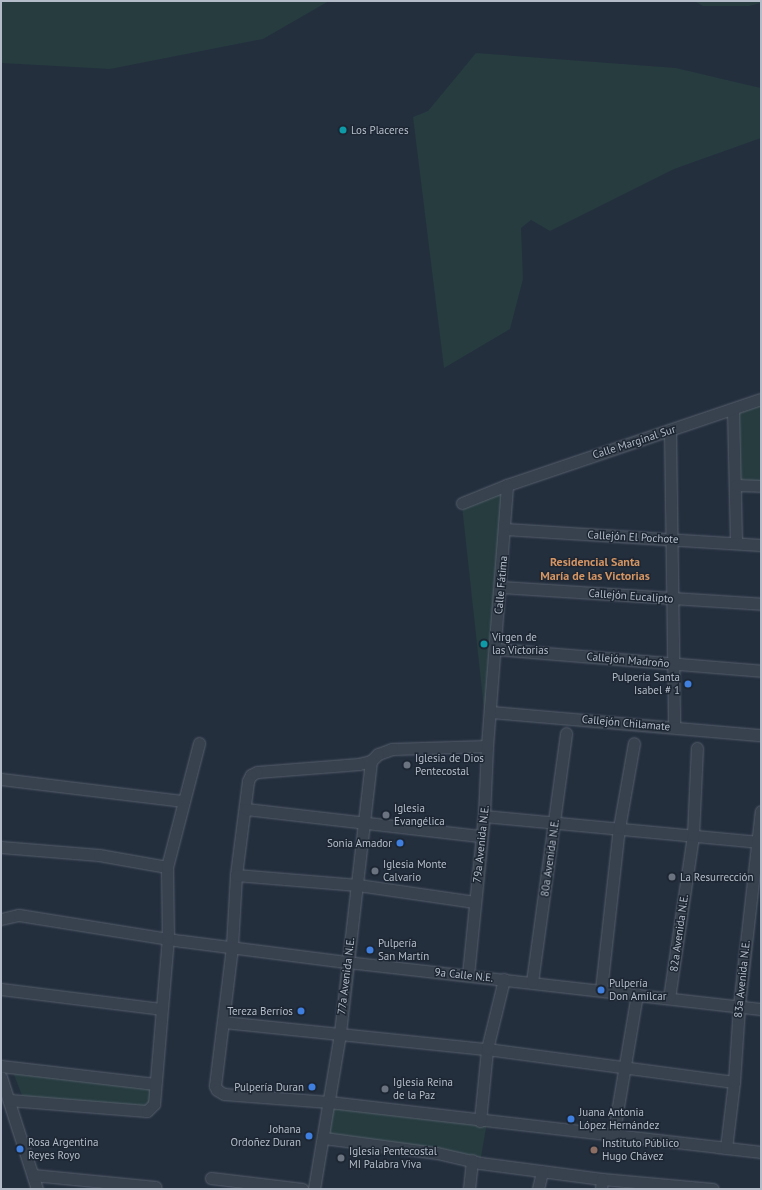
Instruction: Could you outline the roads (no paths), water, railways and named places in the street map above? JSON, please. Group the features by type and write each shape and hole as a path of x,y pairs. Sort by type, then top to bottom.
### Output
{"street":[{"name":"Calle Marginal Sur","path":"462,504 507,485 761,399"},
{"path":"733,409 736,485 736,543"},
{"path":"670,430 674,727"},
{"name":"Calle Fátima","path":"491,712 506,530 507,485"},
{"path":"736,485 761,486"},
{"name":"Callejón El Pochote","path":"506,530 761,544"},
{"name":"Callejón Eucalipto","path":"501,587 761,604"},
{"name":"Callejón Madroño","path":"496,649 761,671"},
{"name":"Callejón Chilamate","path":"491,712 761,735"},
{"name":"79a Avenida N.E.","path":"468,975 484,816 487,746 491,712"},
{"name":"80a Avenida N.E.","path":"532,982 566,733"},
{"path":"8,1100 147,1111 154,1104 168,938 167,867 199,743"},
{"path":"601,990 619,828 634,743"},
{"path":"487,746 392,749 378,754 371,762 257,772 248,781 246,809 236,875 232,947 223,1010 224,1022 220,1037 215,1086 217,1090 224,1094 329,1102 480,1121 761,1152"},
{"name":"82a Avenida N.E.","path":"669,998 693,835 697,748"},
{"name":"77a Avenida N.E.","path":"314,1189 324,1138 340,1033 371,762"},
{"path":"1,779 184,801"},
{"path":"246,809 481,836"},
{"name":"83a Avenida N.E.","path":"726,1148 734,1082 739,1006 760,842 761,811"},
{"path":"484,816 760,842"},
{"path":"1,847 99,855 167,867"},
{"path":"236,875 358,885 475,902"},
{"name":"9a Calle N.E.","path":"1,919 19,915 182,941 347,962 761,1009"},
{"path":"480,1121 487,1049 504,979"},
{"path":"1,989 161,1009"},
{"path":"613,1136 623,1068 637,994"},
{"path":"224,1022 487,1049 734,1082"},
{"path":"1,1066 155,1084"},
{"path":"1,1077 33,1175 36,1189"},
{"path":"324,1138 437,1153 542,1171 601,1184 713,1189"},
{"path":"469,1189 472,1160"},
{"path":"538,1189 542,1171"},
{"path":"33,1175 155,1188"},
{"path":"211,1178 302,1189"}],"place":[{"name":"Los Placeres","path":"343,130"},
{"name":"Virgen de las Victorias","path":"484,644"},
{"name":"Pulpería Santa Isabel # 1","path":"688,684"},
{"name":"Iglesia de Dios Pentecostal","path":"407,765"},
{"name":"Iglesia Evangélica","path":"386,815"},
{"name":"Sonia Amador","path":"400,843"},
{"name":"Iglesia Monte Calvario","path":"375,871"},
{"name":"La Resurrección","path":"672,877"},
{"name":"Pulpería San Martín","path":"370,950"},
{"name":"Pulpería Don Amílcar","path":"601,990"},
{"name":"Tereza Berríos","path":"301,1011"},
{"name":"Pulpería Duran","path":"312,1087"},
{"name":"Iglesia Reina de la Paz","path":"385,1089"},
{"name":"Juana Antonia López Hernández","path":"571,1119"},
{"name":"Johana Ordoñez Duran","path":"309,1136"},
{"name":"Rosa Argentina Reyes Royo","path":"20,1149"},
{"name":"Instituto Público Hugo Chávez","path":"594,1150"},
{"name":"Iglesia Pentecostal MI Palabra Viva","path":"341,1158"}],"district":[{"name":"Residencial Santa María de las Victorias","path":"595,569"}]}
